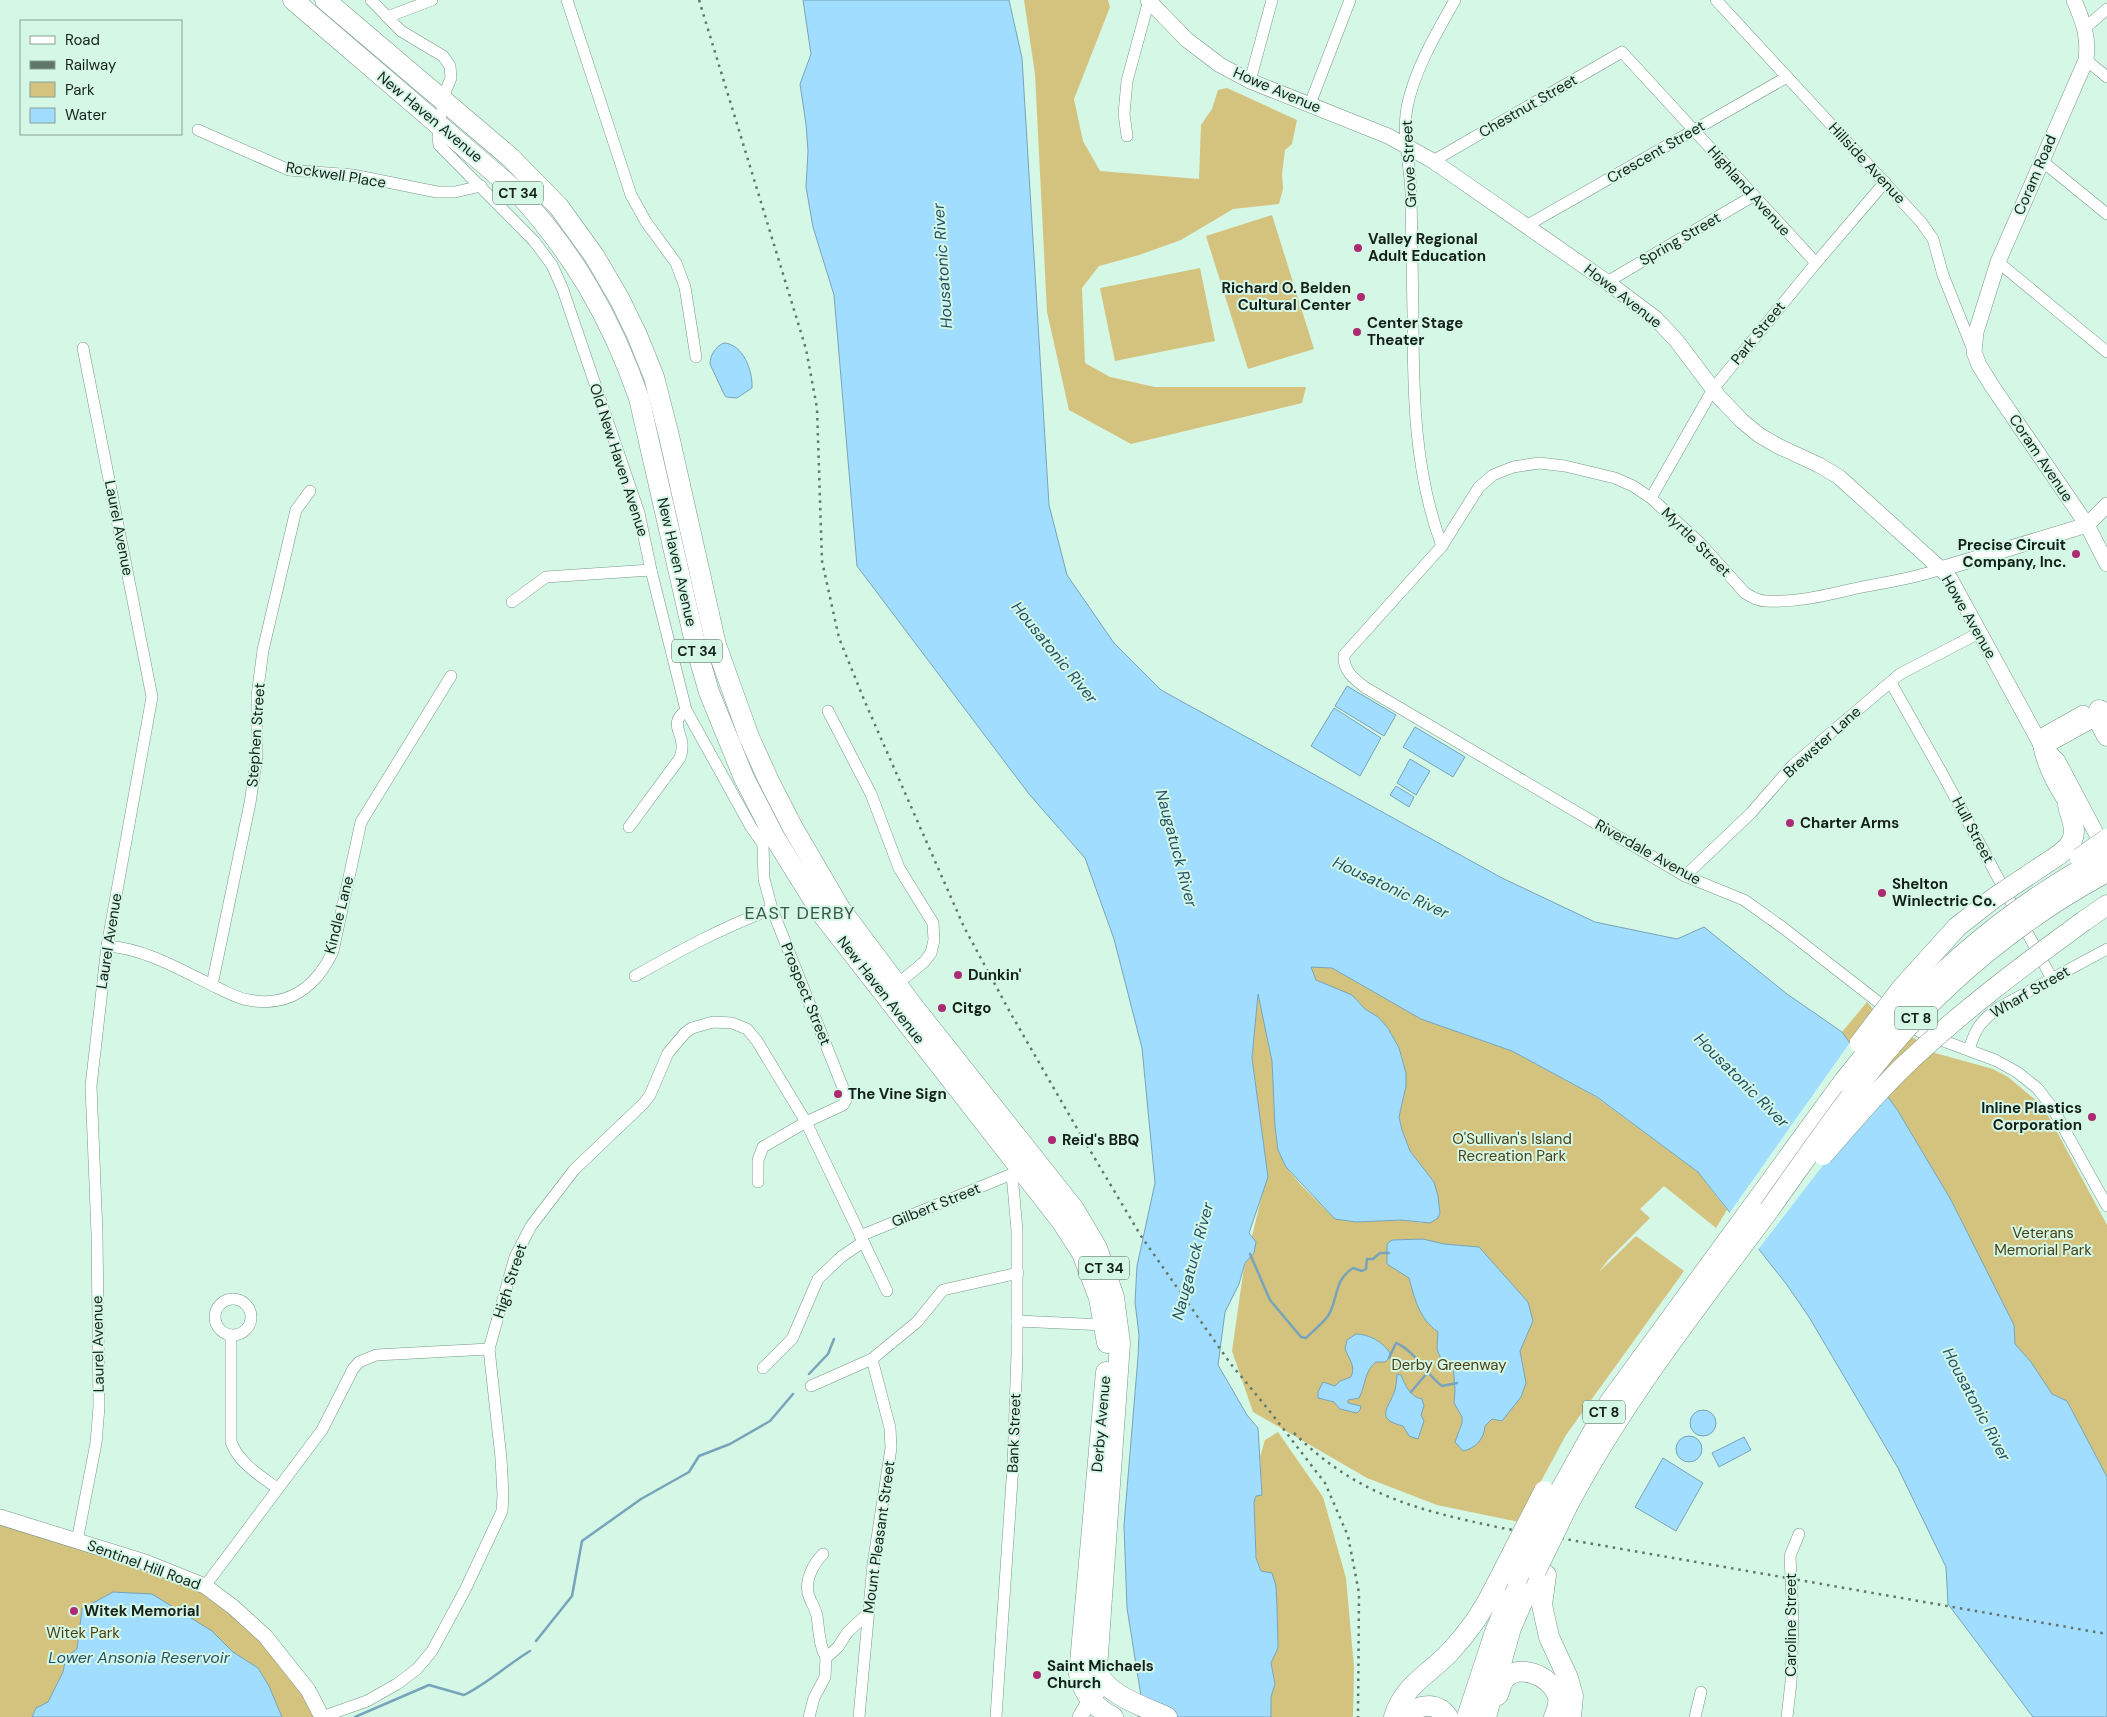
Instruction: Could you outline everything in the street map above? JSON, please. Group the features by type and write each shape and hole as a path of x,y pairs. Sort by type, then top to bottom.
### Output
{"highway":[{"name":"New Haven Avenue","path":"293,0 517,192 542,220 578,269 609,323 639,398 653,454 688,619 709,692 769,841 822,914 891,990"},
{"name":"New Haven Avenue","path":"325,0 511,158 558,207 595,257 620,300 654,377 716,646 749,737 792,828 891,990 1021,1167"},
{"path":"653,454 672,451"},
{"path":"2104,710 2097,717 2107,736"},
{"path":"1844,1081 1864,1036 1935,950 1957,927 1981,907 2064,851 2072,842 2074,828 2068,805"},
{"path":"1999,924 2020,899 2107,839"},
{"name":"CT 8","path":"1467,1717 1495,1632 1517,1579 1556,1498 1589,1465 1667,1336 1844,1081 1916,998 1954,962 1999,924 2049,889 2107,854"},
{"name":"CT 8","path":"1667,1336 1769,1210 1872,1068 1931,1003 1964,972 2017,929 2067,895 2107,872"},
{"path":"1769,1210 1792,1189 1872,1099 1922,1049 2020,968 2107,905"},
{"name":"Derby Avenue","path":"1021,1167 1082,1252 1099,1298 1105,1325 1111,1397"},
{"name":"Derby Avenue","path":"1021,1167 1074,1209 1097,1248 1114,1297 1120,1342 1111,1397 1097,1544 1079,1674 1083,1688 1085,1709"},
{"path":"1571,1717 1573,1696 1568,1678 1549,1637 1542,1605 1541,1573 1556,1498 1572,1442 1608,1392 1667,1336"},
{"path":"1394,1717 1397,1708 1416,1681 1449,1653 1472,1623 1556,1498"},
{"name":"Derby Avenue","path":"1097,1544 1099,1628 1097,1668 1105,1685"},
{"path":"1487,1717 1512,1628 1541,1573"},
{"path":"1487,1717 1504,1680 1513,1673 1524,1672 1536,1674 1549,1682 1557,1694 1558,1707 1554,1717"},
{"path":"1105,1685 1167,1717"},
{"path":"1407,1717 1412,1711 1424,1706 1439,1708 1448,1717"},
{"name":"CT 34","path":"1085,1709 1099,1709 1112,1717"}],"main road":[{"name":"Howe Avenue","path":"1148,0 1187,40 1220,65 1250,81 1388,136 1433,161 1607,282 1655,318 1676,340 1730,409 1759,435 1839,477 1941,568 1960,596 2040,743 2048,767 2068,805 2074,812 2107,878"},
{"name":"Coram Road","path":"1974,352 1976,332 1998,262 2086,60 2086,28 2074,0"},
{"name":"Coram Avenue","path":"1974,352 1979,365 1992,386 2087,525 2107,564"},
{"name":"Myrtle Street","path":"1941,568 2087,525 2107,505"},
{"path":"2040,743 2044,735 2085,712 2104,710"},
{"name":"Howe Avenue","path":"2040,743 2058,761 2107,854"},
{"name":"Sentinel Hill Road","path":"0,1517 145,1562 205,1586 234,1607 265,1636 308,1690 322,1717"},
{"path":"1085,1709 1105,1685"}],"street":[{"name":"Old New Haven Avenue","path":"371,0 387,18 410,38 436,52 447,61 451,73 439,124 439,144 534,241 552,266 563,290 639,512 651,570 686,710 751,827 769,841"},
{"path":"387,18 432,0"},
{"path":"567,0 631,195 646,222 676,263 685,287 696,357"},
{"path":"1127,136 1124,114 1128,81 1148,0"},
{"path":"1250,81 1272,0"},
{"path":"1310,104 1350,0"},
{"name":"Grove Street","path":"1442,546 1434,526 1426,488 1413,395 1411,194 1405,123 1414,80 1455,0"},
{"name":"Hillside Avenue","path":"1716,0 1885,182 1933,239 1943,275 1974,352"},
{"path":"2086,28 2107,9"},
{"name":"Highland Avenue","path":"1622,52 1816,263"},
{"name":"Chestnut Street","path":"1433,161 1622,52"},
{"path":"2086,60 2107,77"},
{"name":"Crescent Street","path":"1526,226 1787,77"},
{"name":"Rockwell Place","path":"198,130 289,170 353,175 437,192 455,192 481,186"},
{"path":"2042,161 2107,214"},
{"name":"Park Street","path":"1651,498 1713,389 1885,182"},
{"name":"Spring Street","path":"1607,282 1753,196"},
{"path":"1998,262 2107,352"},
{"name":"Laurel Avenue","path":"77,1541 98,1425 97,1233 91,1086 107,946 152,697 83,348"},
{"name":"Myrtle Street","path":"1350,647 1442,546 1479,487 1493,474 1513,467 1539,464 1565,466 1615,478 1633,486 1651,498 1700,543 1745,593 1754,599 1781,601 1819,596 1922,575 1941,568"},
{"name":"Stephen Street","path":"212,985 256,765 257,696 263,650 296,510 310,491"},
{"path":"512,602 546,577 651,570"},
{"name":"Brewster Lane","path":"1685,876 1751,813 1792,766 1856,710 1900,674 1979,633"},
{"name":"Riverdale Avenue","path":"1350,647 1344,655 1344,663 1355,680 1366,688 1685,876 1744,900 1782,927 1878,1004 1922,1033 1970,1049 2017,1072 2037,1088 2052,1107 2107,1206"},
{"name":"Kindle Lane","path":"107,946 118,946 154,957 247,1000 268,1002 285,999 302,991 326,967 333,951 360,822 451,676"},
{"name":"Hull Street","path":"1891,683 1943,775 2052,979"},
{"path":"628,827 680,758 683,742 678,728 678,720 686,710"},
{"path":"828,711 871,794 899,868 933,923 934,940 931,953 924,962 891,990"},
{"path":"769,841 792,828"},
{"name":"Prospect Street","path":"758,1182 758,1160 763,1147 806,1122 843,1105 846,1102 847,1094 772,909 764,879 769,841"},
{"path":"635,976 687,946 732,924 772,909"},
{"name":"Wharf Street","path":"1970,1049 1975,1031 1982,1020 1998,1008 2107,949"},
{"name":"High Street","path":"322,1717 367,1701 397,1684 417,1669 432,1651 499,1520 503,1495 489,1349 515,1257 531,1226 574,1170 644,1103 650,1095 668,1053 685,1033 692,1028 713,1022 732,1023 747,1029 757,1041 806,1122 887,1291"},
{"name":"Gilbert Street","path":"763,1368 792,1339 818,1279 861,1239 1021,1167"},
{"name":"Bank Street","path":"996,1717 1013,1465 1018,1321 1016,1214 1021,1167"},
{"path":"811,1386 872,1358 911,1328 943,1290 1018,1273"},
{"path":"1018,1321 1105,1325"},
{"path":"231,1335 231,1442 237,1455 244,1462 277,1488"},
{"path":"205,1586 322,1430 348,1378 359,1362 376,1355 489,1349"},
{"name":"Mount Pleasant Street","path":"859,1717 873,1564 891,1448 890,1428 872,1358"},
{"name":"Caroline Street","path":"1787,1717 1791,1682 1793,1619 1790,1556 1799,1534"},
{"path":"809,1717 814,1698 824,1677 826,1658 821,1649 816,1610 808,1594 808,1586 815,1562 823,1554"},
{"path":"826,1658 838,1647 847,1633 869,1612"},
{"path":"1695,1717 1700,1692"}],"green space":[{"path":"1024,0 1108,0 1110,7 1074,99 1083,141 1100,171 1199,179 1201,125 1212,109 1218,90 1227,88 1297,120 1292,144 1285,150 1282,174 1283,189 1279,204 1233,209 1181,240 1139,255 1099,266 1082,288 1085,363 1110,377 1155,387 1306,387 1302,403 1131,444 1069,410 1047,312 1035,74"},
{"path":"1272,215 1314,349 1248,369 1206,236"},
{"path":"1200,268 1215,341 1115,361 1100,288"},
{"name":"Derby Greenway","path":"1310,967 1332,967 1421,1019 1512,1051 1596,1097 1698,1172 1727,1210 1716,1228 1664,1186 1640,1209 1650,1218 1608,1260 1599,1272 1636,1236 1684,1271 1566,1435 1519,1522 1437,1505 1367,1478 1253,1412 1232,1351 1243,1274 1264,1186 1268,1177 1252,1058 1258,992 1272,1061 1278,1150 1286,1167 1300,1184 1335,1219 1356,1222 1401,1220 1423,1223 1440,1213 1434,1182 1410,1151 1402,1130 1399,1117 1406,1086 1406,1073 1399,1048 1378,1017 1365,1009 1352,995 1316,980"},
{"name":"Veterans Memorial Park","path":"1867,1002 1874,1010 1935,1053 1993,1069 2008,1077 2038,1102 2050,1119 2107,1225 2107,1477 2067,1401 2052,1394 2031,1362 2015,1344 2014,1325 1951,1200 1898,1111 1842,1032"},
{"path":"1278,1432 1323,1497 1346,1578 1354,1667 1353,1717 1271,1717 1271,1697 1275,1684 1271,1663 1278,1647 1277,1606 1256,1558 1254,1502 1256,1496 1262,1494 1260,1457 1265,1440"},
{"name":"Witek Park","path":"0,1521 152,1567 204,1591 265,1644 309,1702 316,1717 0,1717"}],"water":[{"path":"803,0 1009,0 1022,58 1049,505 1067,575 1114,643 1161,690 1502,878 1595,922 1677,939 1704,927 1787,994 1842,1032 1898,1111 1951,1200 2014,1325 2015,1344 2031,1362 2052,1394 2067,1401 2107,1477 2107,1717 2033,1717 1948,1604 1946,1567 1898,1468 1809,1317 1787,1285 1698,1172 1597,1097 1512,1051 1421,1019 1332,968 1311,967 1316,980 1352,995 1365,1009 1378,1017 1388,1028 1399,1048 1406,1073 1406,1086 1399,1117 1402,1130 1410,1151 1434,1182 1440,1213 1438,1218 1430,1223 1401,1220 1356,1222 1335,1219 1286,1167 1278,1150 1272,1061 1258,994 1252,1058 1268,1177 1249,1233 1256,1242 1254,1253 1245,1263 1239,1284 1225,1312 1218,1365 1247,1415 1258,1428 1262,1495 1256,1496 1254,1502 1256,1558 1261,1571 1272,1573 1276,1586 1277,1606 1278,1648 1271,1663 1275,1684 1271,1697 1271,1717 1138,1717 1141,1696 1127,1608 1124,1525 1138,1357 1139,1335 1135,1302 1137,1266 1155,1183 1142,1048 1114,939 1085,858 1029,794 857,566 834,295 813,227 806,187 808,151 800,84 811,54"},
{"path":"724,343 737,348 746,360 751,374 752,388 737,398 726,397 710,364 714,351"},
{"path":"1347,686 1396,715 1384,736 1335,706"},
{"path":"1334,708 1381,738 1360,776 1311,746"},
{"path":"1415,727 1465,757 1453,777 1403,747"},
{"path":"1410,759 1430,771 1416,795 1397,783"},
{"path":"1396,786 1414,797 1409,807 1390,795"},
{"path":"1423,1239 1444,1244 1479,1247 1528,1302 1533,1321 1520,1351 1526,1383 1521,1397 1502,1421 1492,1419 1485,1426 1483,1435 1478,1442 1472,1448 1463,1451 1455,1442 1462,1423 1462,1417 1454,1403 1453,1363 1440,1357 1437,1349 1438,1332 1422,1315 1409,1278 1387,1264 1387,1244 1392,1240"},
{"path":"1356,1334 1366,1335 1375,1339 1384,1345 1390,1353 1389,1358 1385,1362 1376,1362 1369,1370 1359,1398 1348,1400 1348,1403 1361,1406 1357,1413 1340,1409 1334,1402 1318,1398 1318,1392 1323,1382 1335,1386 1340,1381 1351,1377 1353,1369 1345,1349 1347,1340"},
{"path":"1397,1374 1401,1375 1406,1386 1414,1396 1422,1399 1424,1406 1421,1415 1424,1421 1418,1439 1409,1436 1403,1426 1394,1423 1386,1416 1387,1407 1395,1390"},
{"path":"1703,1410 1712,1414 1716,1423 1712,1432 1703,1436 1694,1432 1690,1423 1694,1414"},
{"path":"1689,1436 1698,1440 1702,1449 1698,1458 1689,1462 1680,1458 1676,1449 1680,1440"},
{"path":"1744,1437 1751,1450 1719,1467 1712,1453"},
{"path":"1663,1458 1703,1483 1676,1531 1635,1507"},
{"name":"Lower Ansonia Reservoir","path":"113,1592 152,1594 212,1631 233,1652 258,1668 269,1686 282,1717 32,1717 36,1708 48,1702 63,1672 66,1657 77,1649 82,1609"}],"pier":[{"path":"1851,1041 1889,1094 1834,1151 1757,1251 1728,1215"}],"waterway":[{"path":"1250,1254 1270,1300 1301,1337 1306,1338 1328,1316 1342,1278 1353,1268 1362,1271 1366,1269 1367,1259 1373,1259 1380,1253 1389,1253"},
{"path":"809,1374 828,1354 834,1339"},
{"path":"1389,1358 1396,1343 1409,1351 1442,1386 1457,1383"},
{"path":"1411,1392 1427,1373"},
{"path":"536,1641 572,1596 582,1541 641,1499 689,1472 699,1456 730,1444 770,1421 793,1394"},
{"path":"355,1717 429,1685 464,1695 530,1651"}],"railway":[{"path":"699,0 806,349 817,408 822,561 839,638 865,702 964,927 1011,1014 1141,1236 1230,1363 1325,1483 1348,1536 1359,1593 1358,1717"},
{"path":"1294,1433 1342,1472 1366,1486 1416,1507 1443,1514 1502,1528 2107,1634"}],"place":[{"name":"Valley Regional Adult Education","path":"1358,248"},
{"name":"Richard O. Belden Cultural Center","path":"1361,297"},
{"name":"Center Stage Theater","path":"1357,332"},
{"name":"Precise Circuit Company, Inc.","path":"2076,554"},
{"name":"Charter Arms","path":"1790,823"},
{"name":"Shelton Winlectric Co.","path":"1882,893"},
{"name":"Dunkin'","path":"958,975"},
{"name":"Citgo","path":"942,1008"},
{"name":"The Vine Sign","path":"838,1094"},
{"name":"Inline Plastics Corporation","path":"2092,1117"},
{"name":"Reid's BBQ","path":"1052,1140"},
{"name":"Witek Memorial","path":"74,1611"},
{"name":"Saint Michaels Church","path":"1037,1675"}],"district":[{"name":"EAST DERBY","path":"800,913"}],"water label":[{"name":"Housatonic River","path":"942,266"},
{"name":"Housatonic River","path":"1055,652"},
{"name":"Naugatuck River","path":"1177,848"},
{"name":"Housatonic River","path":"1391,887"},
{"name":"Housatonic River","path":"1742,1080"},
{"name":"Naugatuck River","path":"1192,1261"},
{"name":"Housatonic River","path":"1977,1404"}],"park label":[{"name":"O'Sullivan's Island Recreation Park","path":"1512,1148"}]}
